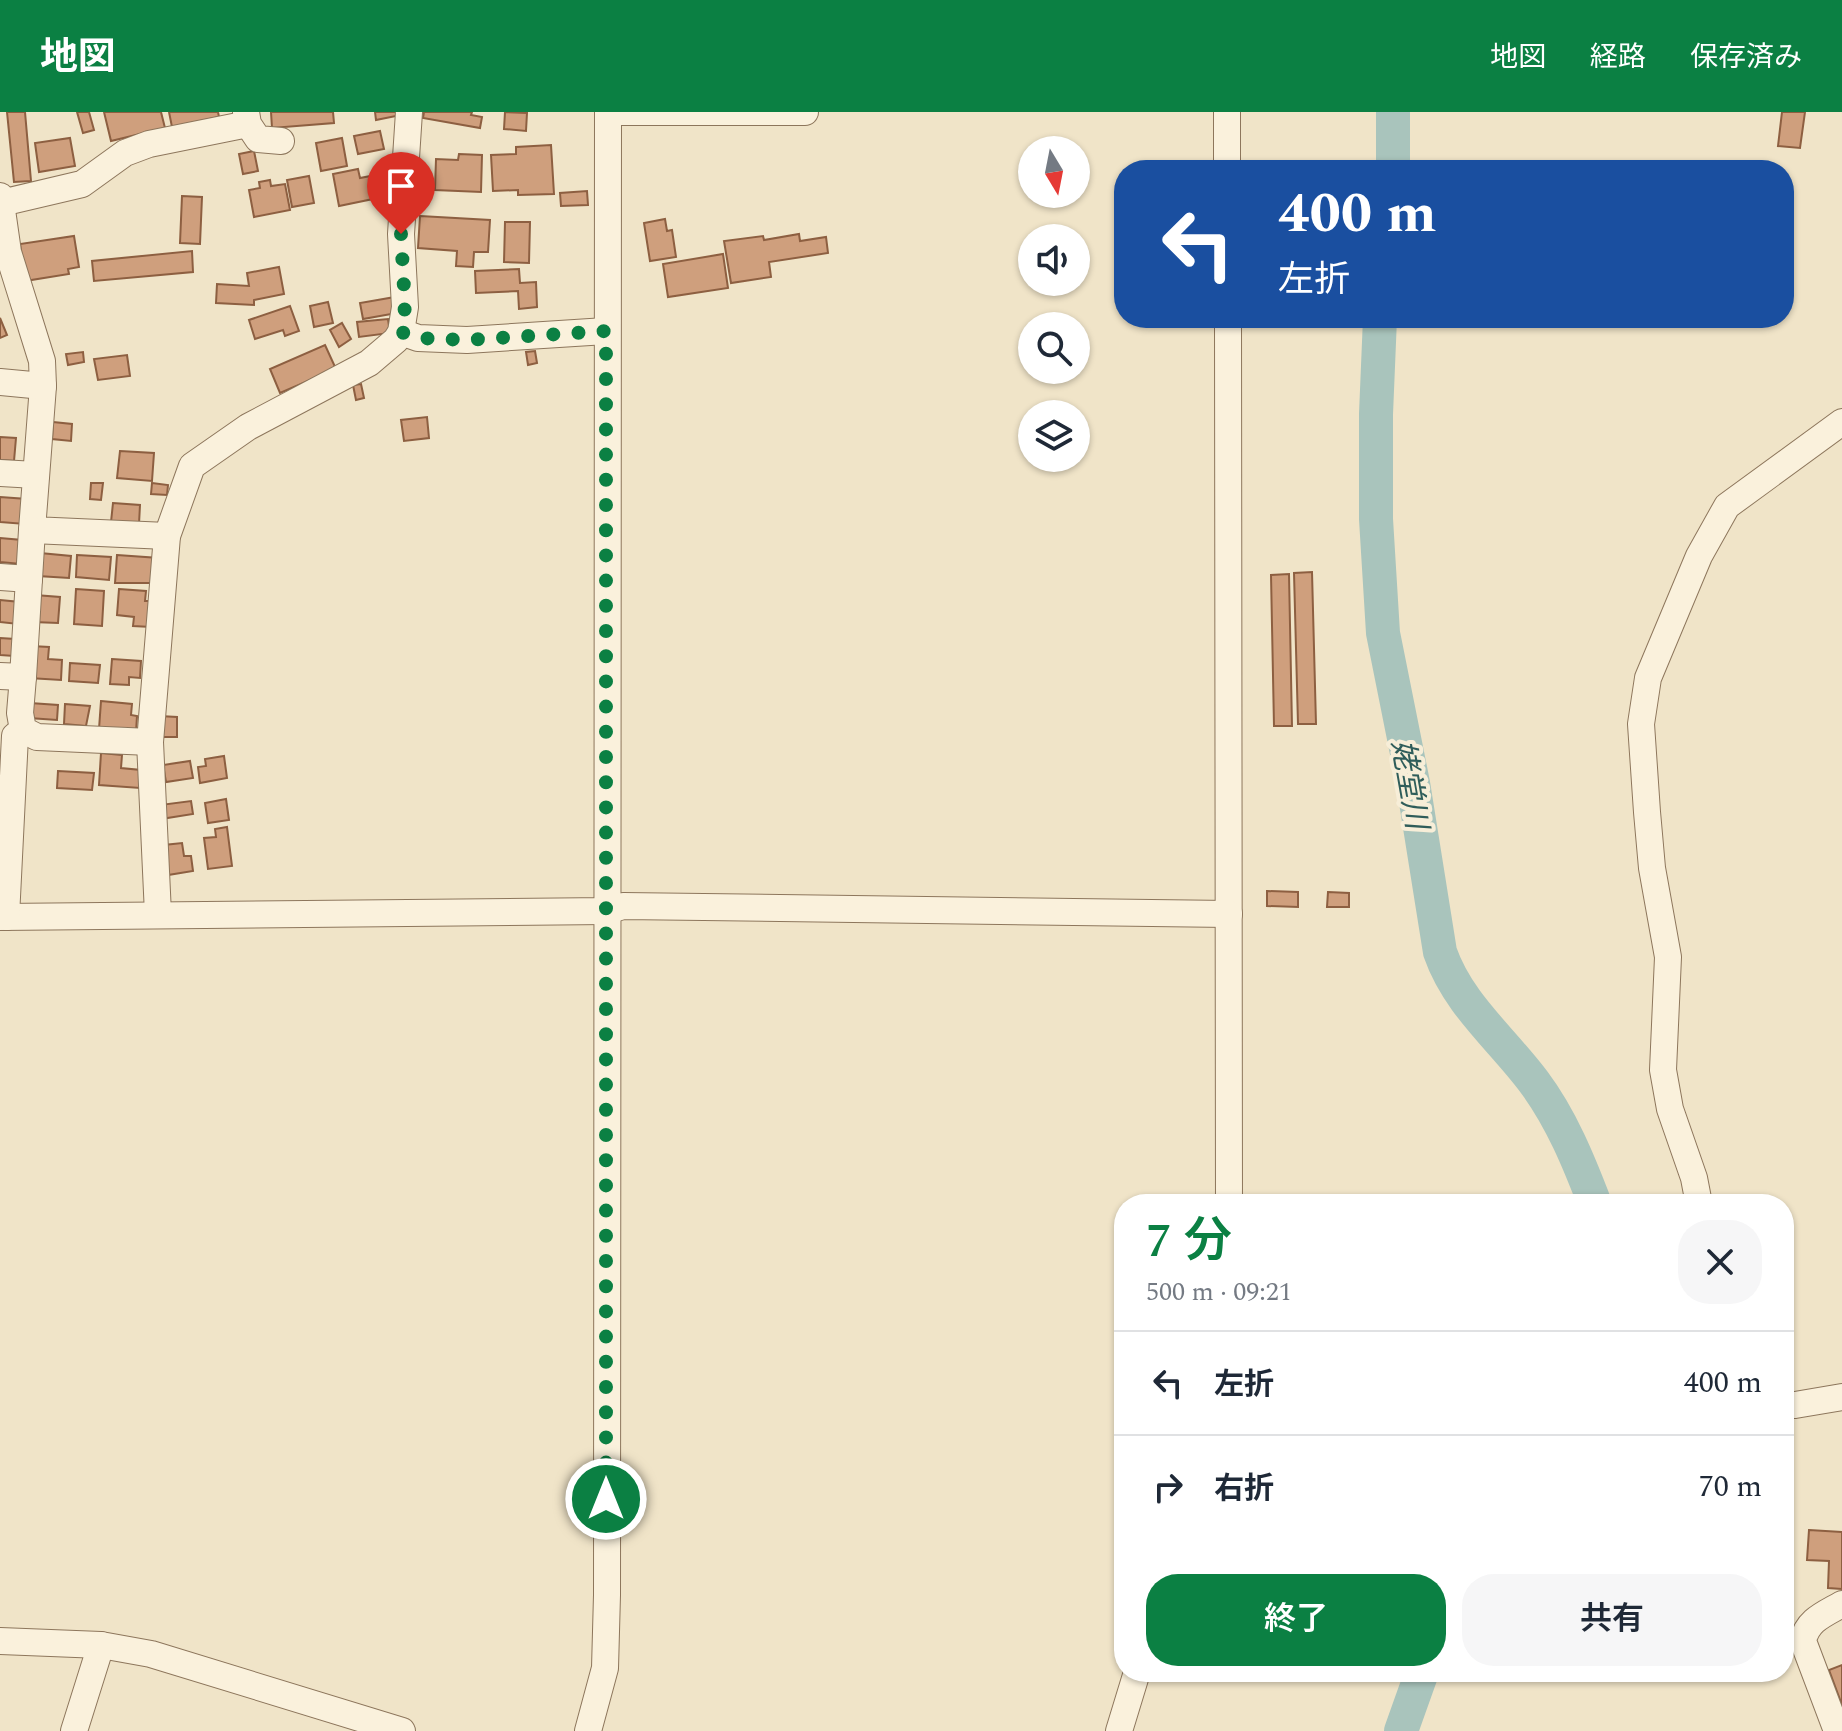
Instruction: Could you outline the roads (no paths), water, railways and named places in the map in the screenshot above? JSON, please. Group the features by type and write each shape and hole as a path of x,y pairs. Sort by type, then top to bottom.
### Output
{"street":[{"path":"158,914 150,742 167,536 192,466 248,427 369,363 401,332 405,307 401,234 409,112"},
{"path":"588,1731 605,1668 608,112 805,112"},
{"path":"1227,112 1227,160"},
{"path":"1,203 82,184 125,153 247,118 258,139 281,141"},
{"path":"0,196 8,252 42,361 43,386 29,579 12,676 23,730"},
{"path":"1228,328 1229,1194"},
{"path":"401,332 418,338 467,340 606,331"},
{"path":"0,382 43,386"},
{"path":"1697,1194 1670,1109 1663,1070 1668,957 1652,868 1647,812 1641,724 1648,678 1699,556 1727,506 1842,422"},
{"path":"0,473 36,475"},
{"path":"32,530 167,536"},
{"path":"0,577 29,579"},
{"path":"23,730 15,736 3,917 607,911 623,906 1229,914"},
{"path":"23,730 37,737 150,742"},
{"path":"1794,1405 1842,1397"},
{"path":"1837,1731 1803,1641 1814,1620 1842,1604"},
{"path":"0,1641 101,1645 151,1654 402,1731"},
{"path":"74,1731 101,1645"},
{"path":"1119,1731 1134,1682"}],"waterway":[{"name":"姥堂川","path":"1393,112 1393,160"},
{"name":"姥堂川","path":"1380,328 1376,519 1383,633 1413,783 1440,952 1469,1004 1534,1082 1553,1110 1591,1194"},
{"name":"姥堂川","path":"1401,1731 1418,1682"}]}
